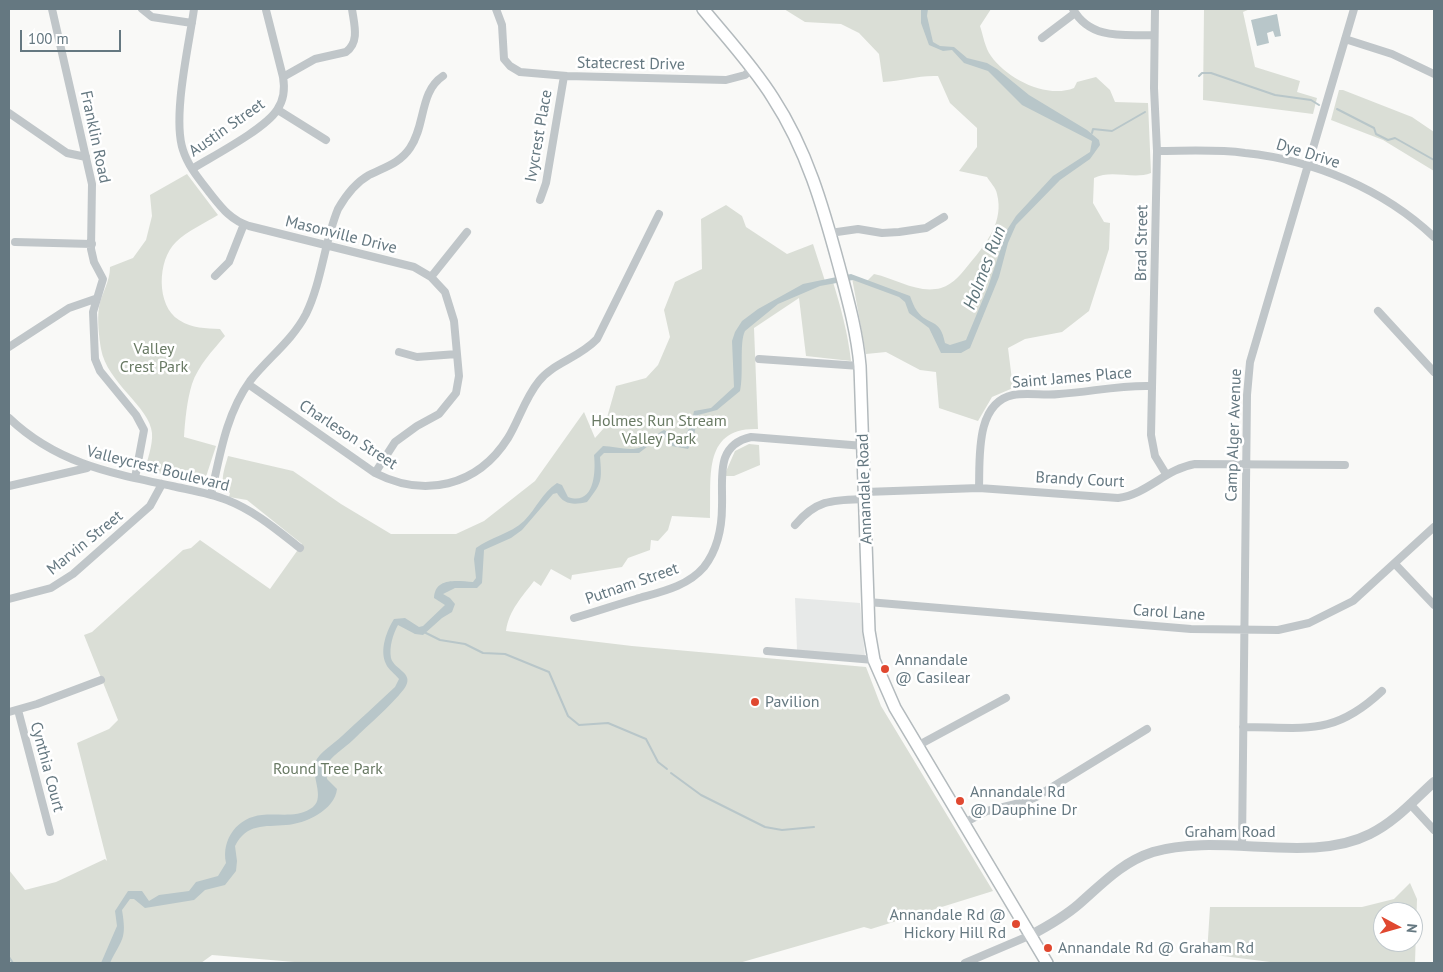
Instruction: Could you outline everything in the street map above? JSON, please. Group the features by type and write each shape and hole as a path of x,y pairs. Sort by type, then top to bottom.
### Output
{"main road":[{"name":"Annandale Road","path":"703,9 774,98 805,155 830,233 844,285 858,345 860,366 868,602 874,660 885,690 1048,963"}],"street":[{"name":"Franklin Road","path":"52,9 93,190 92,244 94,262 103,279 95,299 93,312 96,364 136,414 144,430 136,478"},
{"path":"142,9 152,17 192,23"},
{"name":"Masonville Drive","path":"194,9 178,129 183,152 192,169 225,212 244,224 414,267 439,284 449,301 457,354 458,385 451,401 439,414 416,426 396,442 375,473"},
{"path":"283,77 307,62 351,49 355,40 352,9"},
{"name":"Statecrest Drive","path":"496,9 502,25 502,51 510,66 520,72 564,76 726,80 745,75 752,70"},
{"name":"Brad Street","path":"1155,9 1157,151 1155,282 1151,323 1152,446 1159,464 1166,474"},
{"name":"Camp Alger Avenue","path":"1242,846 1247,395 1250,362 1354,9"},
{"name":"Austin Street","path":"192,169 266,122 278,110 284,94 283,77 266,10"},
{"path":"1042,38 1074,11 1087,25 1102,33 1154,35"},
{"path":"1345,39 1392,54 1434,74"},
{"path":"211,495 228,423 248,384 288,341 303,319 317,288 338,209 351,190 366,177 400,159 412,145 430,90 443,76"},
{"name":"Ivycrest Place","path":"540,200 546,184 564,76"},
{"path":"278,110 326,140"},
{"path":"9,113 67,153 86,157"},
{"name":"Dye Drive","path":"1157,151 1245,152 1269,156 1307,167 1371,191 1409,215 1434,237"},
{"name":"Charleson Street","path":"248,384 375,473 400,484 414,487 439,486 471,474 493,457 508,437 539,381 554,368 581,354 598,338 659,214"},
{"path":"830,233 858,229 882,233 899,232 926,228 944,217"},
{"path":"215,276 229,262 244,224"},
{"path":"431,277 467,232"},
{"path":"15,242 92,244"},
{"path":"9,347 69,308 95,299"},
{"path":"1378,311 1434,372"},
{"path":"399,352 417,357 457,354"},
{"path":"759,359 860,366"},
{"name":"Saint James Place","path":"979,488 985,420 1000,401 1014,395 1055,395 1106,387 1151,386"},
{"name":"Valleycrest Boulevard","path":"9,418 47,448 89,467 211,495 257,515 300,548"},
{"name":"Putnam Street","path":"574,618 676,587 692,577 704,566 717,546 721,527 722,467 726,453 743,439 751,437 864,446"},
{"name":"Brandy Court","path":"795,525 811,508 820,504 865,495 979,488 1118,498 1139,493 1175,469 1195,464 1344,465"},
{"path":"9,486 89,467"},
{"name":"Marvin Street","path":"9,599 51,588 74,574 150,506 162,484"},
{"name":"Carol Lane","path":"868,602 1184,629 1244,630 1294,628 1325,617 1353,602 1434,528"},
{"path":"1395,564 1434,605"},
{"path":"767,650 874,660"},
{"path":"9,712 101,680"},
{"path":"1243,727 1308,727 1332,724 1355,714 1382,691"},
{"path":"918,746 1006,698"},
{"name":"Cynthia Court","path":"18,710 50,832"},
{"path":"964,823 987,810 1036,797 1148,729"},
{"name":"Graham Road","path":"1031,935 1063,916 1114,872 1138,858 1182,846 1314,847 1343,844 1381,828 1434,782"},
{"path":"1410,804 1434,830"},
{"path":"965,963 1031,935"}],"shaded area":[{"path":"921,9 928,9 927,16 933,42 940,46 954,47 967,58 987,63 997,69 1029,95 1087,130 1099,140 1100,145 1090,159 1060,180 1016,225 1008,243 999,277 970,348 961,353 941,353 929,328 909,313 905,302 899,297 853,280 820,286 778,304 745,331 742,343 740,391 717,410 698,415 693,441 688,449 672,446 665,437 656,440 639,453 604,453 600,457 600,481 587,502 570,503 563,500 557,493 553,494 522,530 511,538 484,550 482,583 477,588 455,588 443,594 455,604 452,612 442,618 423,635 415,634 398,625 392,641 391,658 406,675 407,684 386,709 328,763 326,768 327,779 337,789 335,797 325,809 302,822 263,826 245,833 235,846 236,871 225,885 205,890 194,900 145,908 134,899 130,899 122,910 124,933 120,943 110,963 101,963 117,926 115,911 128,891 142,891 149,901 159,895 189,891 196,882 218,876 226,863 225,854 229,838 233,831 246,820 262,815 286,815 304,812 315,805 318,794 314,769 317,759 395,687 399,679 387,666 383,653 387,634 394,619 405,618 419,627 423,626 445,605 434,598 438,586 448,582 473,582 476,578 474,559 476,548 524,521 547,491 557,483 562,485 568,497 577,499 583,497 592,486 594,479 594,455 603,446 627,449 637,448 644,446 664,430 673,435 675,441 682,441 691,425 694,411 711,408 734,387 732,341 742,321 758,309 803,284 851,274 910,296 921,316 940,329 945,343 950,345 966,340 988,287 1007,230 1016,216 1053,176 1090,152 1092,141 1022,105 988,71 964,63 952,50 943,51 929,45 921,23"},
{"path":"1277,14 1281,36 1275,37 1273,31 1267,33 1269,43 1257,46 1251,20"},
{"path":"795,598 860,603 865,657 797,650"}],"green space":[{"path":"784,9 991,9 980,26 986,45 989,53 998,64 1017,79 1040,89 1063,91 1074,88 1077,82 1096,77 1110,90 1115,102 1148,103 1151,173 1144,175 1108,174 1094,178 1093,203 1104,222 1110,223 1109,249 1089,311 1062,332 1025,339 1008,348 1013,388 992,397 978,421 939,408 936,372 920,370 886,352 866,354 852,278 867,283 874,274 916,288 932,289 950,284 964,271 993,231 999,204 994,187 987,177 959,171 977,147 977,128 950,103 938,76 924,76 883,82 879,54 859,33 841,24 805,22"},
{"path":"1204,9 1250,9 1243,12 1255,67 1300,81 1297,92 1317,98 1313,114 1203,100"},
{"path":"1339,90 1412,117 1434,132 1434,171 1383,140 1331,120"},
{"name":"Valley Crest Park","path":"187,174 218,215 176,242 165,260 162,282 166,304 171,313 179,320 194,327 220,329 225,336 206,358 198,371 190,390 187,411 184,437 216,446 204,483 145,471 152,438 149,423 137,404 111,373 105,361 101,349 98,317 110,267 133,258 146,240 152,216 150,195"},
{"name":"Round Tree Park","path":"726,205 742,216 746,227 787,254 813,244 825,281 833,282 844,321 851,361 806,356 799,298 754,328 758,429 740,431 727,437 718,446 713,458 711,473 710,518 672,516 668,530 658,541 651,540 650,550 628,558 622,567 572,575 571,580 551,569 541,586 534,581 521,598 513,610 506,631 632,646 866,667 881,706 993,891 871,929 864,927 739,963 306,963 212,955 201,963 9,963 9,870 25,890 56,882 105,859 107,861 77,743 109,729 118,720 84,635 92,632 183,550 191,548 200,540 270,589 302,544 247,500 229,497 230,493 226,490 223,481 228,456 293,471 341,504 391,534 456,534 484,521 535,481 584,412 595,438 604,428 616,386 646,378 658,365 670,337 664,310 675,282 702,269 701,219"},
{"path":"749,444 759,445 760,465 734,476 724,476 735,451"},
{"path":"1410,883 1417,899 1417,902 1382,902 1394,899"},
{"path":"1373,904 1373,952 1415,952 1415,963 1278,963 1207,954 1210,907 1362,907"}],"waterway":[{"path":"1199,76 1202,73 1211,73 1275,95 1311,100 1319,105"},
{"path":"1337,109 1374,128 1376,134 1388,140 1395,138 1434,160"},
{"path":"1092,133 1093,129 1112,131 1145,112"},
{"path":"424,632 440,640 465,644 483,653 505,654 549,672 568,716 579,725 608,723 646,739 658,762 667,769"},
{"path":"671,773 701,795 765,827 782,830 814,827"},
{"path":"9,957 13,963"}],"place":[{"name":"Annandale @ Casilear","path":"885,669"},
{"name":"Pavilion","path":"755,702"},
{"name":"Annandale Rd @ Dauphine Dr","path":"960,801"},
{"name":"Annandale Rd @ Hickory Hill Rd","path":"1016,924"},
{"name":"Annandale Rd @ Graham Rd","path":"1048,948"}],"water label":[{"name":"Holmes Run","path":"985,268"}],"park label":[{"name":"Holmes Run Stream Valley Park","path":"659,430"}]}
